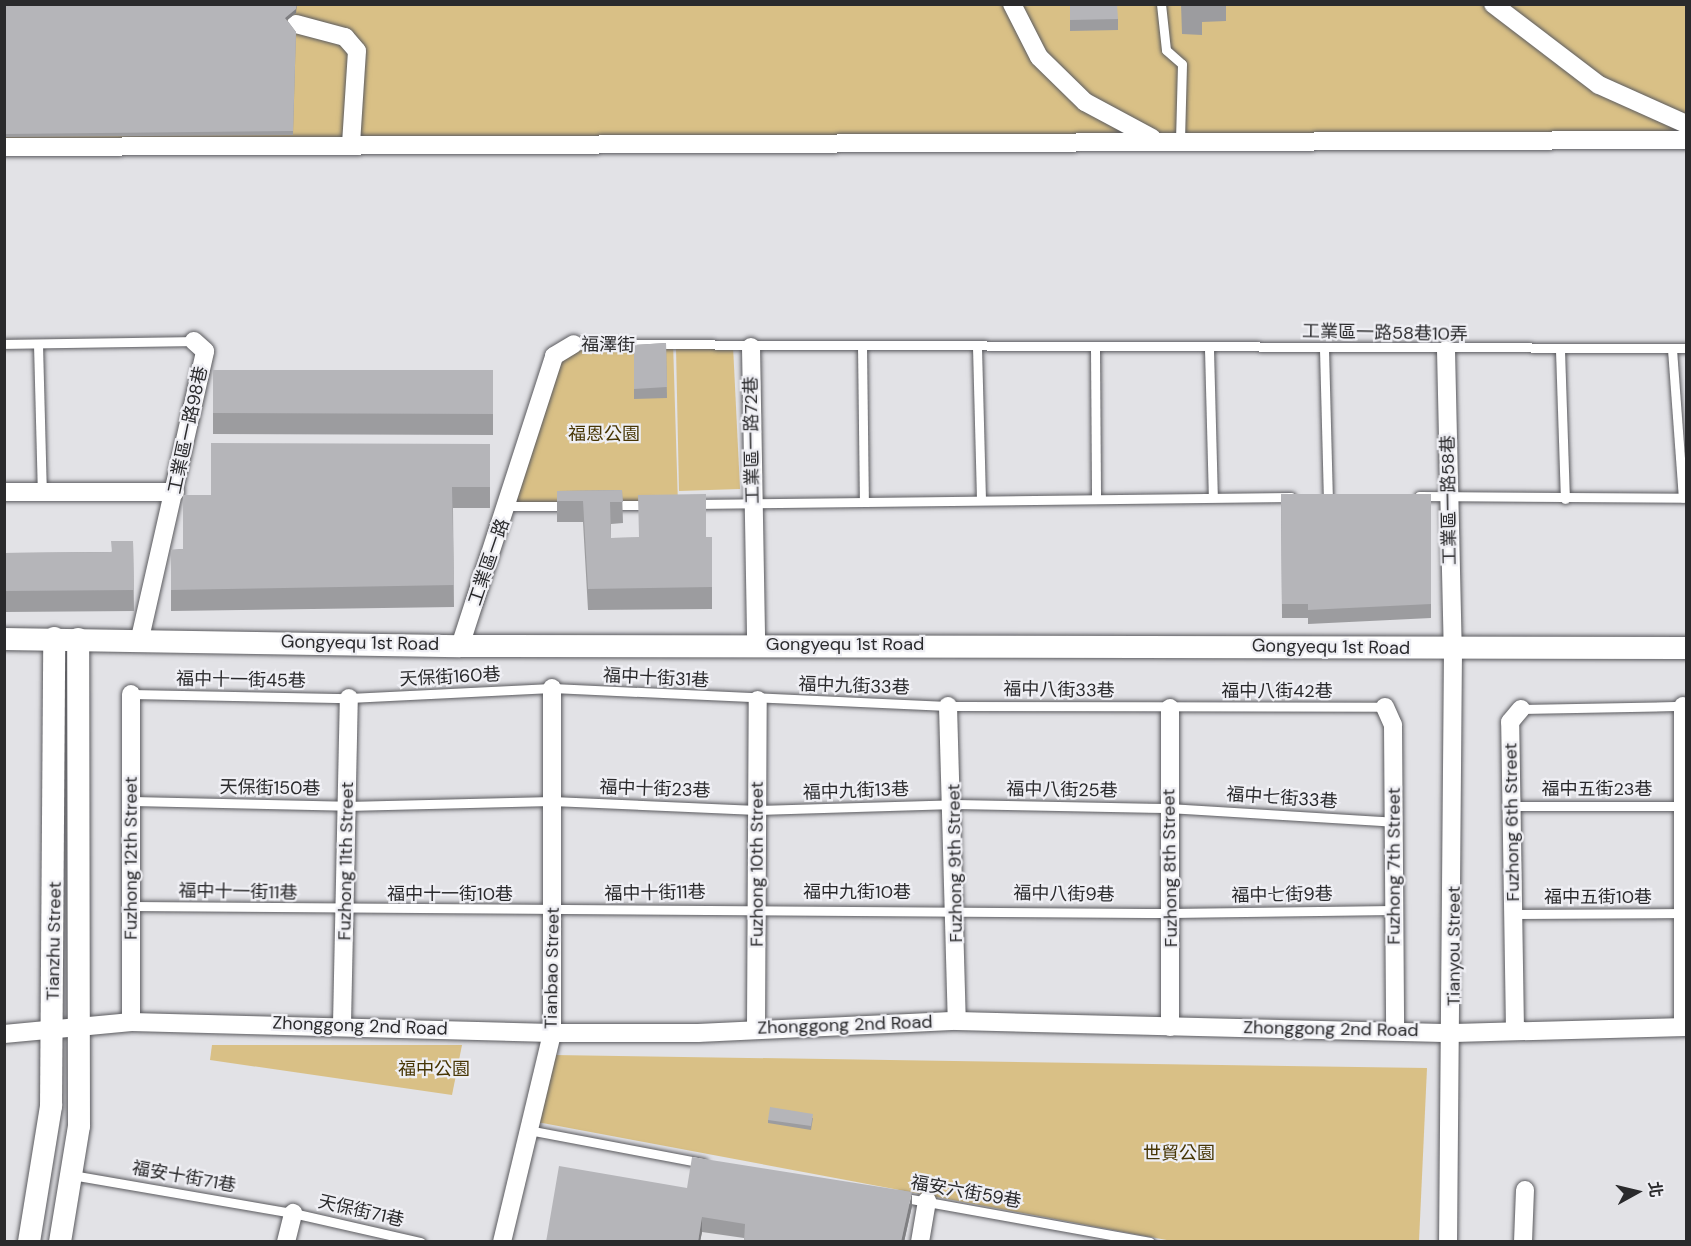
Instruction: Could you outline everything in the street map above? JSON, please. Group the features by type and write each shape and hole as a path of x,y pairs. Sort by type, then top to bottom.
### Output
{"street":[{"path":"1012,4 1040,57 1085,102 1155,139"},
{"path":"1493,4 1599,85 1686,124"},
{"path":"296,24 345,37 357,51 351,144"},
{"path":"4,147 351,144 769,147 1155,139 1180,141 1686,140"},
{"name":"工業區一路98巷","path":"140,638 175,492 205,351 194,341"},
{"name":"福澤街","path":"508,506 554,356 574,344"},
{"name":"工業區一路72巷","path":"751,346 756,644"},
{"name":"工業區一路58巷","path":"1446,350 1453,650"},
{"path":"4,492 175,492"},
{"name":"工業區一路","path":"460,646 508,506"},
{"name":"Tianzhu Street","path":"29,1242 51,1106 54,638"},
{"name":"Gongyequ 1st Road","path":"4,639 140,638 460,646 756,644 1453,650 1686,648"},
{"name":"Tianzhu Street","path":"60,1242 69,1174 80,1126 78,639"},
{"name":"Tianyou Street","path":"1448,1242 1454,1033 1453,650"},
{"name":"Tianbao Street","path":"502,1242 552,1033 554,911 552,688"},
{"name":"Fuzhong 12th Street","path":"131,694 131,1022"},
{"name":"Fuzhong 11th Street","path":"342,1024 349,698"},
{"name":"Fuzhong 10th Street","path":"756,1028 758,700"},
{"name":"Fuzhong 9th Street","path":"948,706 955,804 957,1021"},
{"path":"1685,706 1685,1027"},
{"name":"Fuzhong 7th Street","path":"1385,707 1393,724 1395,1028"},
{"name":"Fuzhong 8th Street","path":"1170,708 1168,808 1170,1027"},
{"name":"Fuzhong 6th Street","path":"1515,1030 1510,722 1521,709"},
{"name":"Zhonggong 2nd Road","path":"4,1034 131,1022 342,1024 552,1033 957,1021 1170,1027 1395,1028 1454,1033 1685,1027"},
{"path":"1523,1242 1526,1190"},
{"path":"920,1242 927,1201"},
{"path":"286,1242 293,1213"}],"lane":[{"path":"1161,4 1166,50 1182,64 1180,141"},
{"name":"工業區一路98巷","path":"4,344 194,341"},
{"path":"38,344 42,492"},
{"name":"福澤街","path":"574,344 751,346"},
{"path":"751,346 862,345 864,500"},
{"name":"工業區一路58巷10弄","path":"862,345 1095,349 1686,348"},
{"path":"977,347 981,498"},
{"path":"1324,348 1328,497"},
{"path":"1095,349 1096,497"},
{"path":"1209,349 1213,497"},
{"path":"1412,496 1565,499 1685,498 1672,349"},
{"path":"1560,350 1565,499"},
{"path":"678,505 753,500 1305,497"},
{"path":"1317,497 1340,497"},
{"path":"598,506 666,505"},
{"name":"工業區一路","path":"508,506 576,506"},
{"name":"天保街160巷","path":"349,698 552,688"},
{"name":"福中十街31巷","path":"552,688 758,700"},
{"name":"福中十一街45巷","path":"131,694 349,698"},
{"name":"福中九街33巷","path":"758,700 948,706"},
{"name":"福中八街33巷","path":"948,706 1170,708"},
{"name":"Fuzhong 6th Street","path":"1521,709 1685,706"},
{"name":"福中八街42巷","path":"1170,708 1385,707"},
{"name":"天保街150巷","path":"132,801 346,806 552,801"},
{"name":"福中十街23巷","path":"552,801 757,810"},
{"name":"福中九街13巷","path":"757,810 955,804"},
{"name":"福中八街25巷","path":"955,804 1168,808"},
{"name":"福中五街23巷","path":"1512,806 1685,806"},
{"name":"福中七街33巷","path":"1168,808 1394,822"},
{"name":"福中十一街11巷","path":"130,906 345,910"},
{"name":"福中九街10巷","path":"757,909 956,908"},
{"name":"福中八街9巷","path":"956,908 1170,913"},
{"name":"福中十街11巷","path":"554,911 757,909"},
{"name":"福中十一街10巷","path":"345,910 554,911"},
{"name":"福中七街9巷","path":"1170,913 1393,910"},
{"name":"福中五街10巷","path":"1513,914 1685,913"},
{"path":"528,1130 714,1166"},
{"name":"福安十街71巷","path":"69,1174 293,1213"},
{"name":"福安六街59巷","path":"882,1194 1150,1242"},
{"name":"天保街71巷","path":"293,1213 421,1242"}],"green space":[{"path":"5,5 1686,5 1686,140 5,143"},
{"name":"福恩公園","path":"673,342 678,505 508,506 564,345"},
{"path":"733,346 740,489 679,491 676,347"},
{"name":"福中公園","path":"212,1045 462,1045 452,1095 210,1060"},
{"name":"世貿公園","path":"554,1055 1427,1068 1419,1241 1172,1241 537,1122"}],"building":[{"path":"4,4 297,4 296,9 285,18 296,32 293,131 4,134"},
{"path":"1070,4 1117,4 1118,19 1070,20"},
{"path":"666,343 667,387 634,389 634,345"},
{"path":"213,370 493,370 493,414 213,413"},
{"path":"211,443 490,444 490,487 452,487 454,585 171,590 171,550 183,549 183,495 211,495"},
{"path":"622,490 623,502 610,502 611,538 639,537 638,495 706,494 706,537 712,537 712,587 588,589 583,501 557,501 557,491"},
{"path":"1281,494 1431,494 1431,604 1308,610 1308,604 1282,604"},
{"path":"111,541 133,541 134,590 4,591 4,553 112,552"},
{"path":"770,1107 813,1114 811,1126 768,1120"},
{"path":"692,1157 912,1192 901,1242 744,1242 745,1224 702,1217 698,1242 546,1242 559,1166 687,1188"}]}
